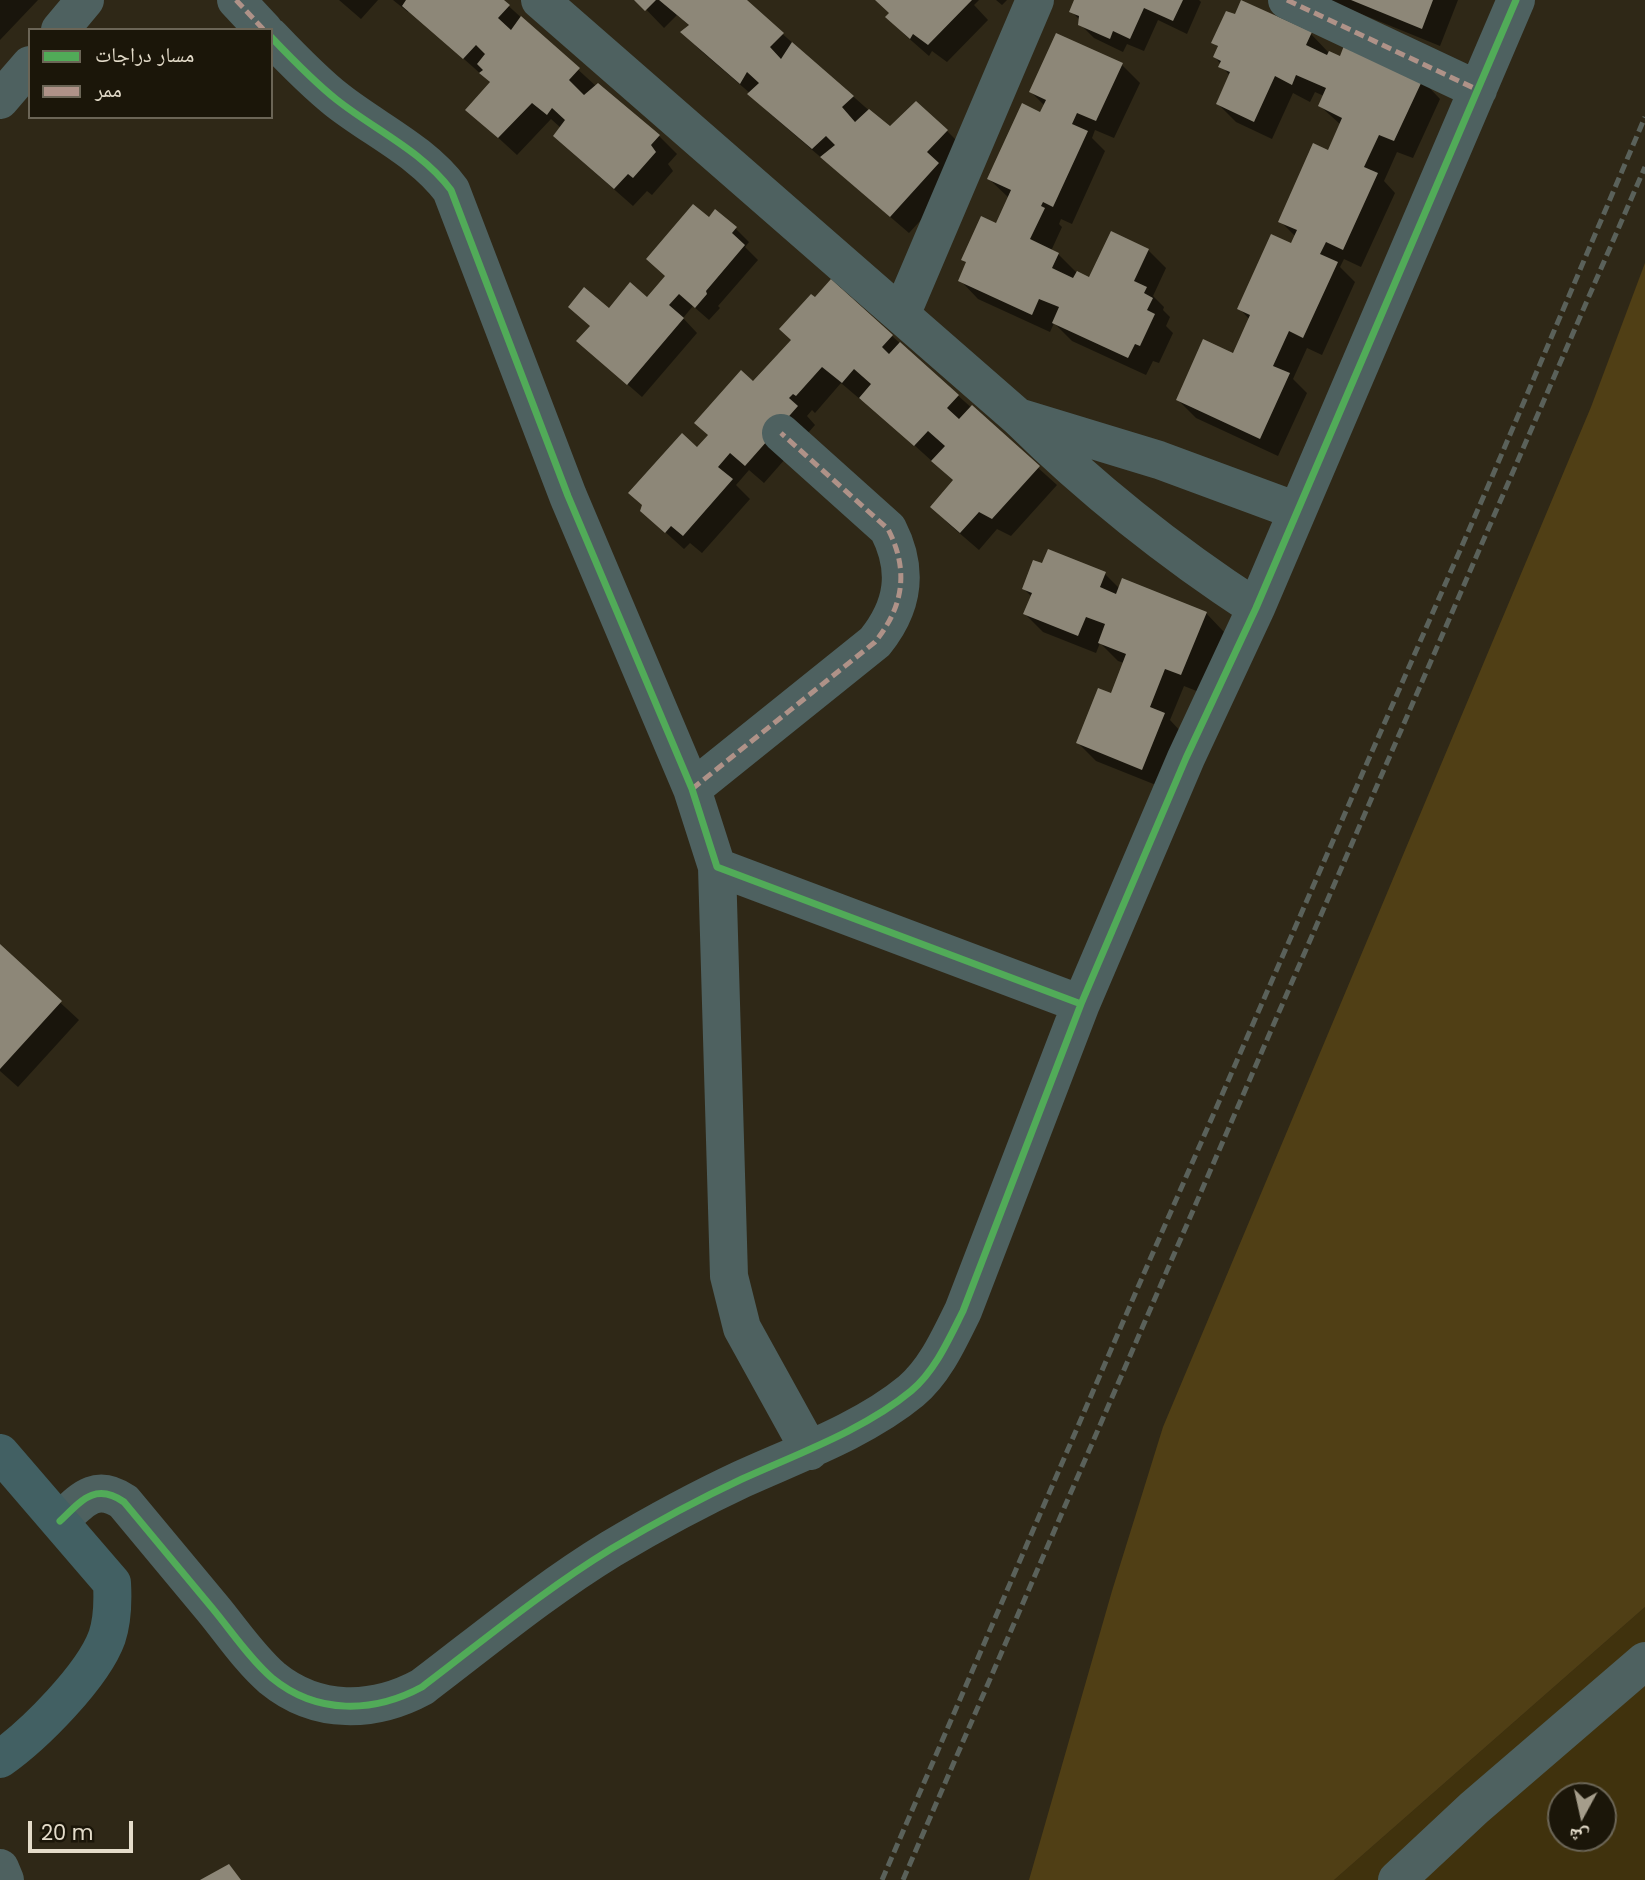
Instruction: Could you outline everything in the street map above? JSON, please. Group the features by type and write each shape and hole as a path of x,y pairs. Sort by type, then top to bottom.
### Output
{"main road":[{"path":"0,1453 112,1583 112,1620 98,1656 61,1704 32,1733 0,1759"}],"street":[{"path":"62,28 85,0"},
{"path":"236,0 262,28"},
{"path":"540,0 1018,418 1083,479 1171,551 1256,608"},
{"path":"901,315 1035,0"},
{"path":"1287,0 1478,90"},
{"path":"60,1521 89,1496 108,1493 116,1497 124,1502 273,1678 312,1701 358,1708 380,1705 402,1698 422,1687 547,1591 609,1550 685,1507 810,1451 883,1411 913,1390 939,1356 963,1311 1081,1004 1186,758 1256,608 1516,0"},
{"path":"273,39 337,100 424,162 451,190 568,496 692,789 717,867 729,1276 742,1328 810,1451"},
{"path":"0,100 28,67"},
{"path":"1018,418 1159,460 1297,511"},
{"path":"692,789 875,642 888,625 896,608 901,588 902,565 897,546 888,529 781,433"},
{"path":"717,867 1081,1004"},
{"path":"1397,1880 1475,1808 1645,1661"},
{"path":"0,1868 5,1880"}],"shaded area":[{"path":"1645,263 1645,1607 1334,1880 1029,1880 1112,1591 1163,1427 1591,407"},
{"path":"1645,1607 1645,1880 1334,1880"}],"building":[{"path":"406,0 504,0 510,5 498,18 511,30 521,16 580,68 569,80 584,95 598,83 660,135 651,145 656,152 633,178 628,174 614,189 553,136 565,120 552,108 547,115 532,103 498,138 465,110 490,82 479,73 483,70 477,64 485,54 476,45 463,59 402,6"},
{"path":"634,0 656,0 645,11"},
{"path":"659,0 747,0 784,33 770,47 781,59 792,42 854,96 842,107 855,122 869,109 890,126 916,101 948,130 927,152 939,163 890,217 820,157 835,145 826,136 812,149 747,94 759,83 747,72 740,84 680,32 689,25"},
{"path":"875,0 972,0 928,45 913,34 910,39 885,17 889,13"},
{"path":"1074,0 1183,0 1173,21 1144,8 1130,39 1113,31 1110,39 1078,25 1079,16 1069,12"},
{"path":"1241,0 1312,32 1306,45 1327,55 1329,51 1340,56 1345,43 1423,79 1394,141 1379,135 1364,167 1378,173 1343,250 1326,242 1320,254 1338,262 1303,338 1289,331 1273,366 1290,373 1260,439 1176,400 1203,339 1233,353 1250,315 1237,309 1271,234 1291,243 1297,230 1278,222 1313,143 1328,150 1342,118 1318,106 1326,88 1296,75 1292,85 1275,76 1254,122 1216,104 1230,72 1218,67 1221,61 1213,57 1218,46 1211,43 1226,11 1235,14"},
{"path":"1351,0 1433,0 1422,29"},
{"path":"1056,33 1123,63 1096,121 1077,113 1072,124 1088,131 1053,207 1043,202 1041,206 1045,208 1030,239 1059,253 1052,268 1073,278 1077,271 1089,277 1111,231 1149,249 1134,281 1147,287 1144,293 1153,298 1147,310 1155,314 1140,346 1135,344 1128,358 1052,323 1059,307 1039,299 1032,315 958,281 966,262 961,260 981,216 996,223 1011,190 987,179 1022,103 1040,112 1046,100 1029,92"},
{"path":"693,204 709,217 715,209 737,227 732,233 745,245 695,308 679,294 669,305 684,318 627,385 576,341 590,326 568,307 584,287 609,308 630,282 647,297 665,276 646,259"},
{"path":"831,279 893,335 882,347 889,354 900,342 959,395 947,408 959,419 972,405 1040,466 992,519 979,512 960,533 930,507 953,480 931,461 945,446 928,431 914,446 859,398 871,384 854,369 842,383 822,367 796,396 793,394 789,398 798,406 745,466 730,453 718,467 733,479 683,536 671,526 665,533 640,511 642,505 628,493 682,433 697,447 708,435 694,423 741,370 753,381 791,340 779,329 811,294 815,297"},
{"path":"1048,549 1106,572 1100,587 1116,594 1122,578 1207,612 1181,675 1165,669 1150,707 1165,713 1142,770 1076,743 1098,688 1111,693 1126,654 1098,643 1105,624 1086,617 1078,636 1023,614 1032,593 1022,589 1033,560 1042,563"},
{"path":"0,944 62,1001 0,1069"},
{"path":"229,1864 241,1880 200,1880"}],"railway":[{"path":"882,1880 1489,484 1645,117"},
{"path":"903,1880 1645,167"}],"marked path":[{"path":"236,0 262,28"},
{"path":"1287,0 1478,90"},
{"path":"692,789 875,642 892,615 897,601 901,573 895,544 888,529 781,433"}],"cycle path":[{"path":"60,1521 89,1496 114,1496 124,1502 249,1654 272,1678 308,1699 327,1704 346,1706 385,1702 422,1687 538,1598 611,1549 708,1495 872,1418 920,1383 941,1354 963,1311 1081,1004 1186,758 1256,608 1516,0"},
{"path":"273,39 328,93 412,152 451,190 568,496 692,789 717,867 1081,1004"}]}
